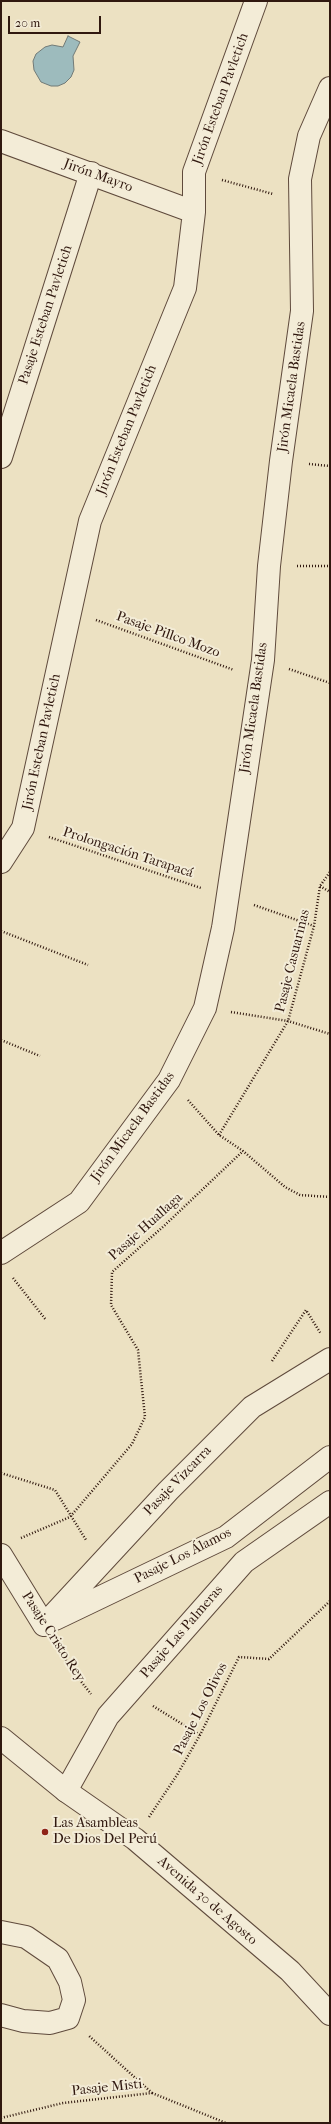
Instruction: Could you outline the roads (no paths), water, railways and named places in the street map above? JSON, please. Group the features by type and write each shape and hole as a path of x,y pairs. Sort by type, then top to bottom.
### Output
{"street":[{"name":"Jirón Esteban Pavletich","path":"1,862 23,828 90,521 185,288 194,212 194,172 256,1"},
{"name":"Jirón Micaela Bastidas","path":"1,1253 79,1202 169,1080 205,1008 223,928 261,670 281,461 302,311 300,179 309,136 330,88"},
{"name":"Jirón Mayro","path":"1,141 194,212"},
{"name":"Pasaje Esteban Pavletich","path":"1,457 91,173"},
{"name":"Pasaje Vizcarra","path":"44,1625 168,1491 252,1407 330,1359"},
{"name":"Pasaje Los Álamos","path":"44,1625 226,1537 330,1457"},
{"name":"Pasaje Las Palmeras","path":"66,1791 108,1716 244,1562 330,1502"},
{"name":"Pasaje Cristo Rey","path":"1,1555 44,1625"},
{"name":"Avenida 30 de Agosto","path":"1,1738 66,1791 135,1839 290,1971 330,2014"},
{"path":"1,1932 26,1937 58,1959 70,1982 74,2000 68,2018 50,2023 23,2021 1,2015"}],"water":[{"path":"68,36 80,42 73,56 74,70 71,77 65,83 58,86 51,86 41,82 34,70 33,61 36,54 45,47 52,45 63,47"}],"place":[{"name":"Las Asambleas De Dios Del Perú","path":"45,1832"}]}
